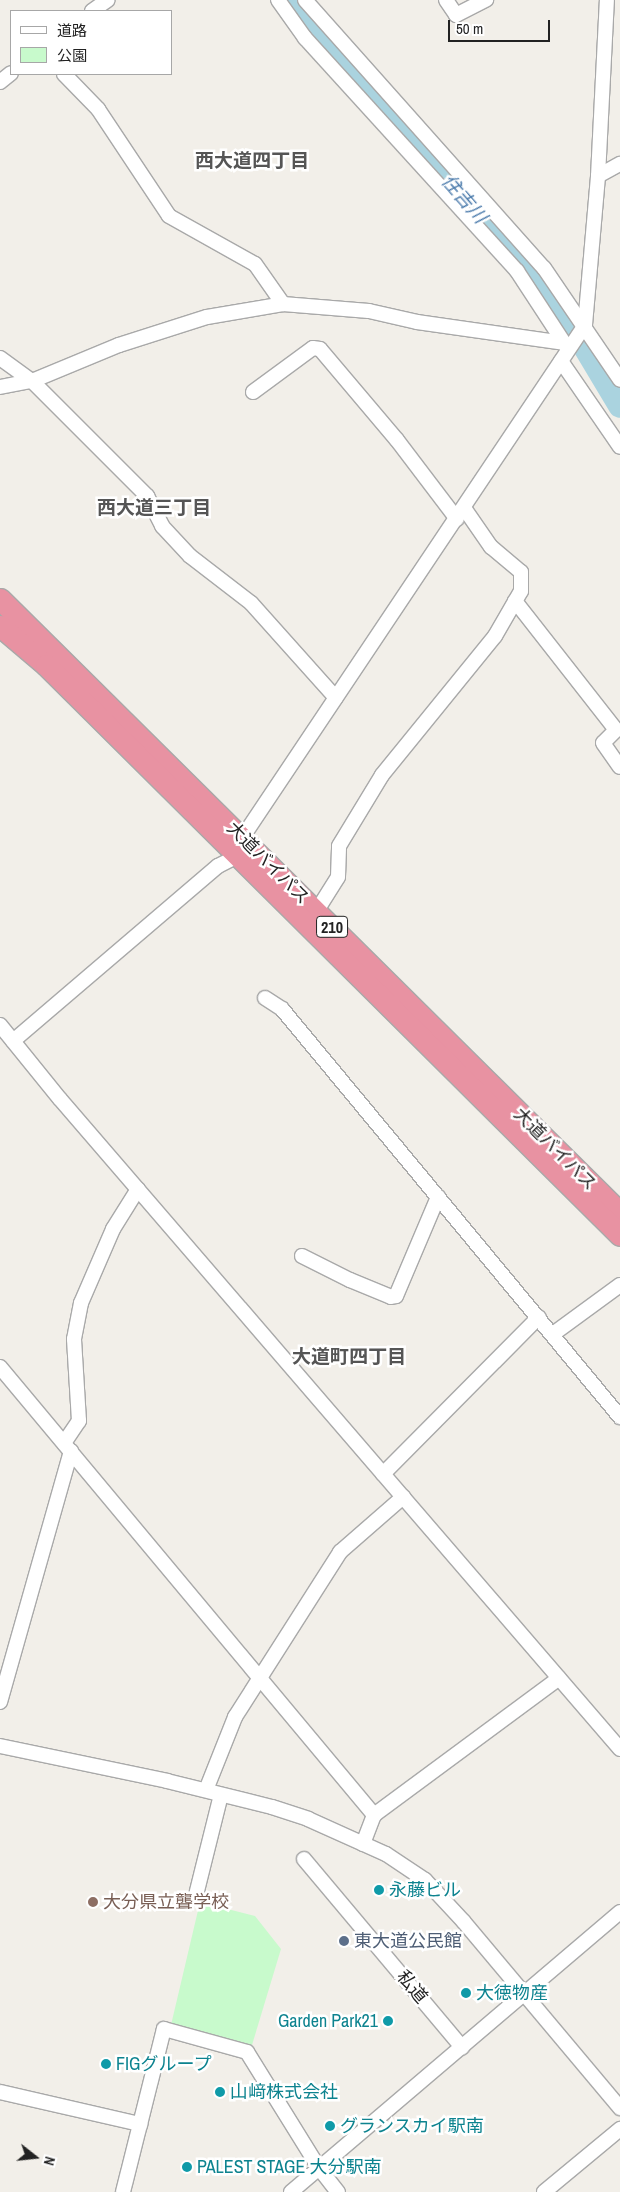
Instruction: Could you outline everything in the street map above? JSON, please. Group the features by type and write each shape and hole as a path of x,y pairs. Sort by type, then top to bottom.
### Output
{"highway":[{"name":"大道バイパス","path":"0,599 620,1235"},
{"name":"大道バイパス","path":"0,626 46,665 240,847 316,912 620,1213"}],"street":[{"path":"93,10 108,0"},
{"path":"278,0 306,38 517,271 567,349 620,447"},
{"path":"305,0 329,31 515,234 585,325 620,380"},
{"path":"446,0 456,15 486,0"},
{"path":"13,1041 240,847 336,698 567,349 585,325 598,176 607,0"},
{"path":"0,82 10,73"},
{"path":"65,75 98,108 169,216 255,264 283,304"},
{"path":"598,176 620,164"},
{"path":"0,387 32,381 162,331 240,310 283,304 370,311 417,322 567,349"},
{"path":"253,392 313,348 320,349 460,513 490,546 521,572 521,592 495,636 382,775 339,846 338,877 316,912"},
{"path":"0,358 32,381 147,496 162,526 190,556 250,603 336,698"},
{"path":"515,601 616,730 603,744 620,767"},
{"path":"265,998 282,1009 620,1417"},
{"path":"0,1025 138,1189 620,1749"},
{"path":"0,1702 68,1447 79,1421 74,1339 81,1303 113,1228 138,1189"},
{"path":"302,1256 350,1280 391,1297 396,1296 438,1197"},
{"path":"553,1334 620,1285"},
{"path":"383,1474 539,1317"},
{"path":"0,1367 374,1816"},
{"path":"206,1790 236,1717 340,1552 403,1497"},
{"path":"363,1844 374,1816 559,1678"},
{"path":"0,1746 206,1790 308,1819 386,1854 425,1880 620,2108"},
{"path":"195,1898 221,1795"},
{"name":"私道","path":"304,1859 462,2046"},
{"path":"290,2192 620,1912"},
{"path":"123,2192 164,2029 248,2052 319,2168 338,2192"},
{"path":"0,2092 140,2124"},
{"path":"544,2192 620,2129"}],"green space":[{"path":"200,1902 255,1916 281,1949 252,2045 171,2025"}],"waterway":[{"name":"住吉川","path":"297,0 417,145 491,230 524,261 565,313 620,405"}],"place":[{"name":"永藤ビル","path":"379,1890"},
{"name":"大分県立聾学校","path":"93,1902"},
{"name":"東大道公民館","path":"344,1941"},
{"name":"大徳物産","path":"466,1993"},
{"name":"Garden Park21","path":"388,2021"},
{"name":"FIGグループ","path":"106,2064"},
{"name":"山﨑株式会社","path":"220,2092"},
{"name":"グランスカイ駅南","path":"330,2126"},
{"name":"PALEST STAGE 大分駅南","path":"187,2167"}],"district":[{"name":"西大道四丁目","path":"252,161"},
{"name":"西大道三丁目","path":"154,508"},
{"name":"大道町四丁目","path":"349,1357"}]}
